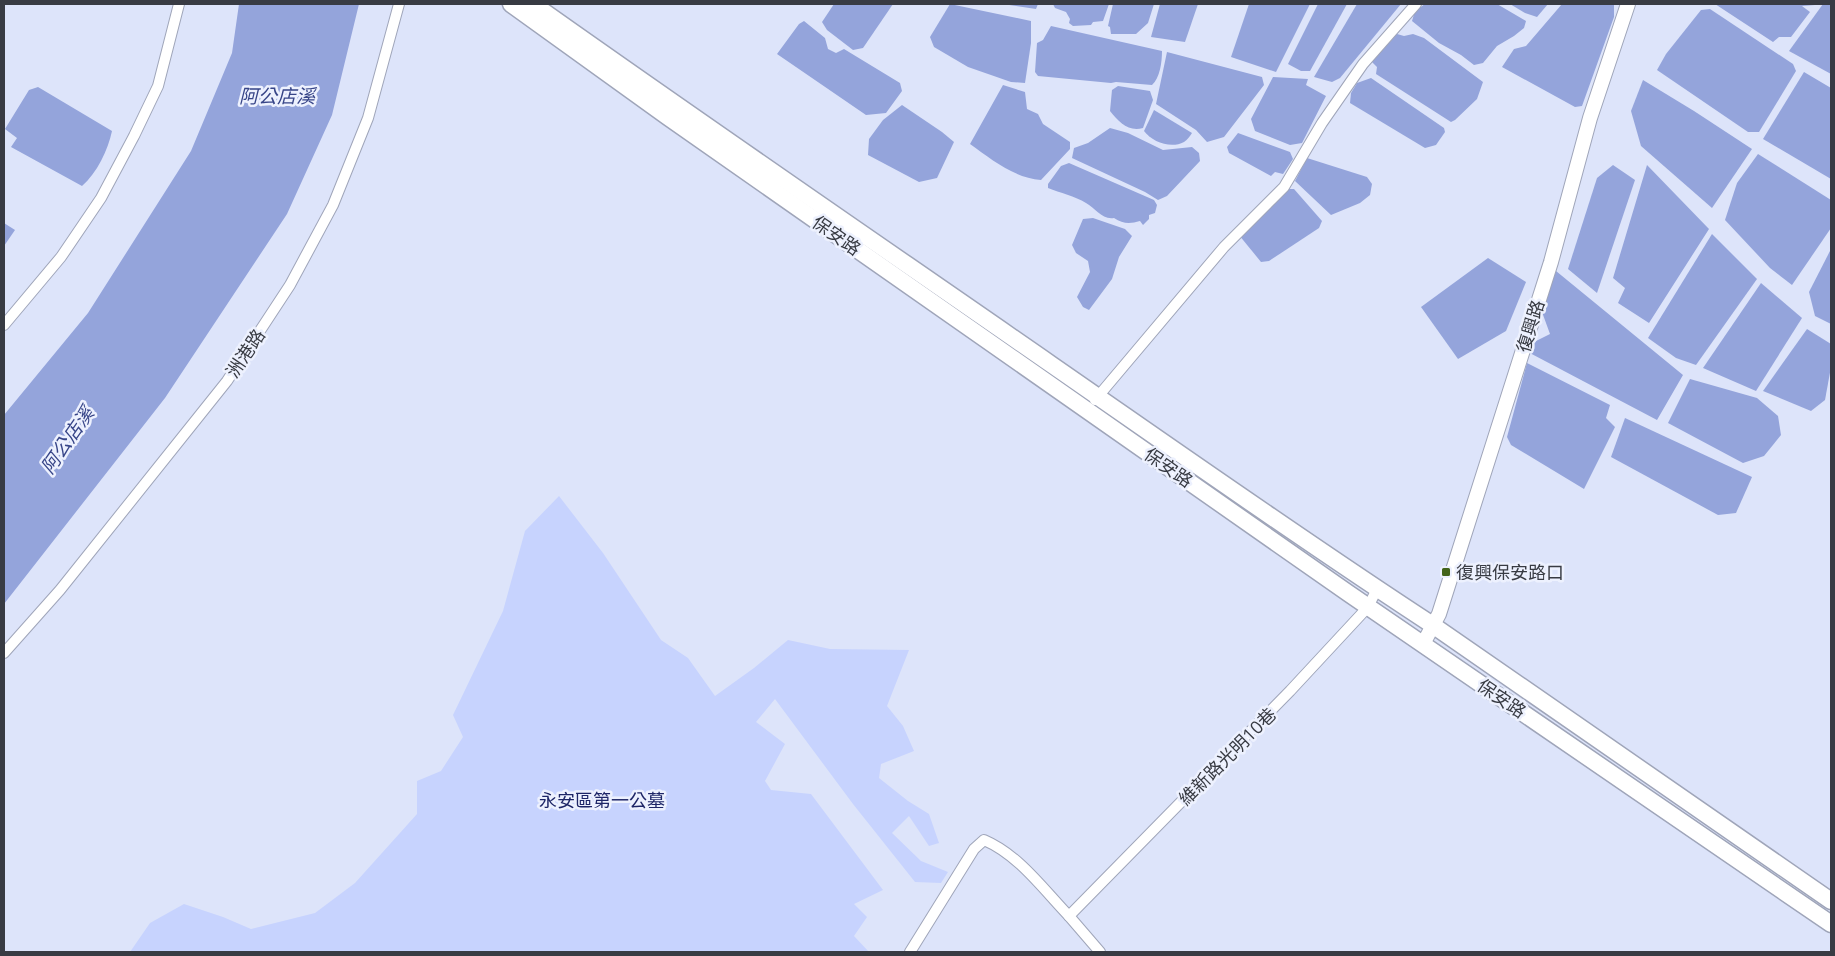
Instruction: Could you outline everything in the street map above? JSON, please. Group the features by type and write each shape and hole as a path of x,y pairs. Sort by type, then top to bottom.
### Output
{"main road":[{"name":"保安路","path":"511,4 668,117 1368,607 1831,924"},
{"name":"保安路","path":"533,4 1097,396 1377,589 1434,626 1831,901"}],"street":[{"path":"4,325 60,257 101,198 158,86 179,4"},
{"name":"洲港路","path":"4,653 60,590 227,381 290,285 333,205 368,118 399,4"},
{"path":"1088,411 1097,396 1224,247 1284,187 1322,123 1363,64 1416,4"},
{"name":"復興路","path":"1423,644 1439,614 1551,262 1590,118 1628,4"},
{"name":"維新路光明10巷","path":"1069,916 1290,691 1368,607 1377,589"},
{"path":"910,952 974,849 984,840 999,847 1014,858 1100,952"}],"green space":[{"name":"永安區第一公墓","path":"559,496 603,553 661,640 688,658 715,696 754,668 788,640 830,649 909,650 887,706 903,726 914,751 881,764 879,778 908,801 929,814 939,843 929,846 909,816 892,833 921,861 948,872 941,883 915,882 853,804 775,699 756,722 785,744 765,781 771,790 811,794 883,890 854,904 867,917 854,936 869,952 130,952 150,923 184,904 251,929 315,913 355,883 417,814 417,781 441,771 463,737 453,715 503,611 525,531"}],"water":[{"name":"阿公店溪","path":"239,4 359,4 332,115 287,214 165,398 4,604 4,415 88,313 191,151 232,53"},
{"path":"834,4 893,4 863,48 853,50 827,30 822,22"},
{"path":"950,4 1031,21 1031,43 1025,83 1011,82 968,67 934,47 930,37"},
{"path":"1002,4 1038,4 1036,9"},
{"path":"1053,4 1109,4 1103,21 1093,22 1091,25 1073,26 1069,23 1070,19 1066,12 1055,8"},
{"path":"1113,4 1154,4 1148,23 1136,34 1111,34 1110,27 1108,26"},
{"path":"1160,4 1198,4 1185,42 1151,37"},
{"path":"1249,4 1310,4 1276,72 1231,57"},
{"path":"1318,4 1347,4 1310,71 1301,71 1288,64"},
{"path":"1357,4 1401,4 1340,78 1332,82 1314,77"},
{"path":"1425,4 1497,4 1526,21 1524,28 1497,46 1483,63 1474,65 1461,55 1439,43 1412,21 1415,11"},
{"path":"1510,4 1548,4 1537,17 1525,13"},
{"path":"1562,4 1614,4 1614,17 1582,106 1575,107 1502,67 1514,49 1526,46"},
{"path":"1715,4 1816,4 1802,6 1810,12 1791,37 1779,37 1773,42"},
{"path":"1823,4 1831,4 1831,74 1789,51"},
{"path":"1710,9 1793,64 1796,71 1759,132 1748,132 1657,70 1666,54 1701,10"},
{"path":"804,21 825,38 828,49 836,53 844,49 900,83 902,91 886,113 866,115 777,54 799,24"},
{"path":"1051,26 1162,51 1159,74 1152,85 1038,76 1035,72 1037,43 1043,40"},
{"path":"1397,34 1404,36 1413,34 1424,38 1483,82 1477,99 1455,120 1451,122 1376,74 1377,67 1372,62"},
{"path":"1167,52 1262,77 1264,85 1224,137 1207,142 1196,130 1156,104"},
{"path":"1804,72 1831,88 1831,179 1763,139"},
{"path":"1273,77 1308,79 1306,85 1326,96 1302,143 1290,145 1255,131 1251,119"},
{"path":"1371,78 1444,128 1445,132 1436,145 1425,148 1350,103 1351,93 1357,83"},
{"path":"1643,80 1752,149 1712,208 1641,146 1631,111"},
{"path":"1003,85 1025,92 1027,109 1038,114 1043,124 1070,142 1070,149 1041,180 1012,172 970,144"},
{"path":"1118,86 1150,91 1153,100 1143,128 1133,129 1128,127 1120,122 1110,111 1112,90"},
{"path":"38,87 112,131 101,161 82,186 11,147 17,138 5,129 29,90"},
{"path":"902,105 954,142 937,178 919,182 868,155 869,139 883,120"},
{"path":"1154,110 1192,133 1184,142 1173,145 1162,143 1147,135 1144,131"},
{"path":"1110,128 1128,133 1163,150 1192,147 1199,153 1200,161 1167,196 1158,200 1072,158 1074,148 1088,143"},
{"path":"1238,133 1290,152 1293,159 1283,174 1275,172 1271,176 1229,153 1227,147"},
{"path":"1758,154 1831,200 1831,228 1792,285 1770,268 1725,220 1737,183"},
{"path":"1307,158 1367,177 1372,184 1370,195 1360,203 1331,215 1295,181"},
{"path":"1069,163 1154,200 1157,205 1155,213 1149,215 1149,219 1143,225 1140,221 1124,222 1106,217 1072,196 1048,188 1048,184 1061,166"},
{"path":"1613,165 1635,180 1597,293 1568,269 1597,178"},
{"path":"1647,165 1709,229 1649,323 1618,303 1625,288 1613,278"},
{"path":"1285,189 1294,189 1322,221 1319,228 1269,261 1261,262 1239,235"},
{"path":"1093,218 1125,229 1132,236 1119,257 1112,279 1089,310 1083,307 1077,297 1090,272 1088,261 1076,253 1072,245 1083,219"},
{"path":"4,223 15,230 4,246"},
{"path":"1712,234 1757,279 1696,365 1676,358 1648,338"},
{"path":"1831,249 1831,324 1815,316 1809,292"},
{"path":"1488,258 1526,282 1506,331 1458,359 1421,307"},
{"path":"1556,271 1683,375 1657,420 1526,351 1532,343 1550,334 1542,312"},
{"path":"1761,283 1802,318 1756,391 1703,368"},
{"path":"1807,329 1831,344 1831,367 1825,400 1811,411 1763,391"},
{"path":"1527,363 1610,405 1606,418 1615,427 1584,489 1511,445 1507,437"},
{"path":"1690,379 1757,398 1778,416 1781,435 1764,456 1743,463 1668,423"},
{"path":"1625,418 1752,477 1736,513 1718,515 1611,457"}],"place":[{"name":"復興保安路口","path":"1446,572"}]}
